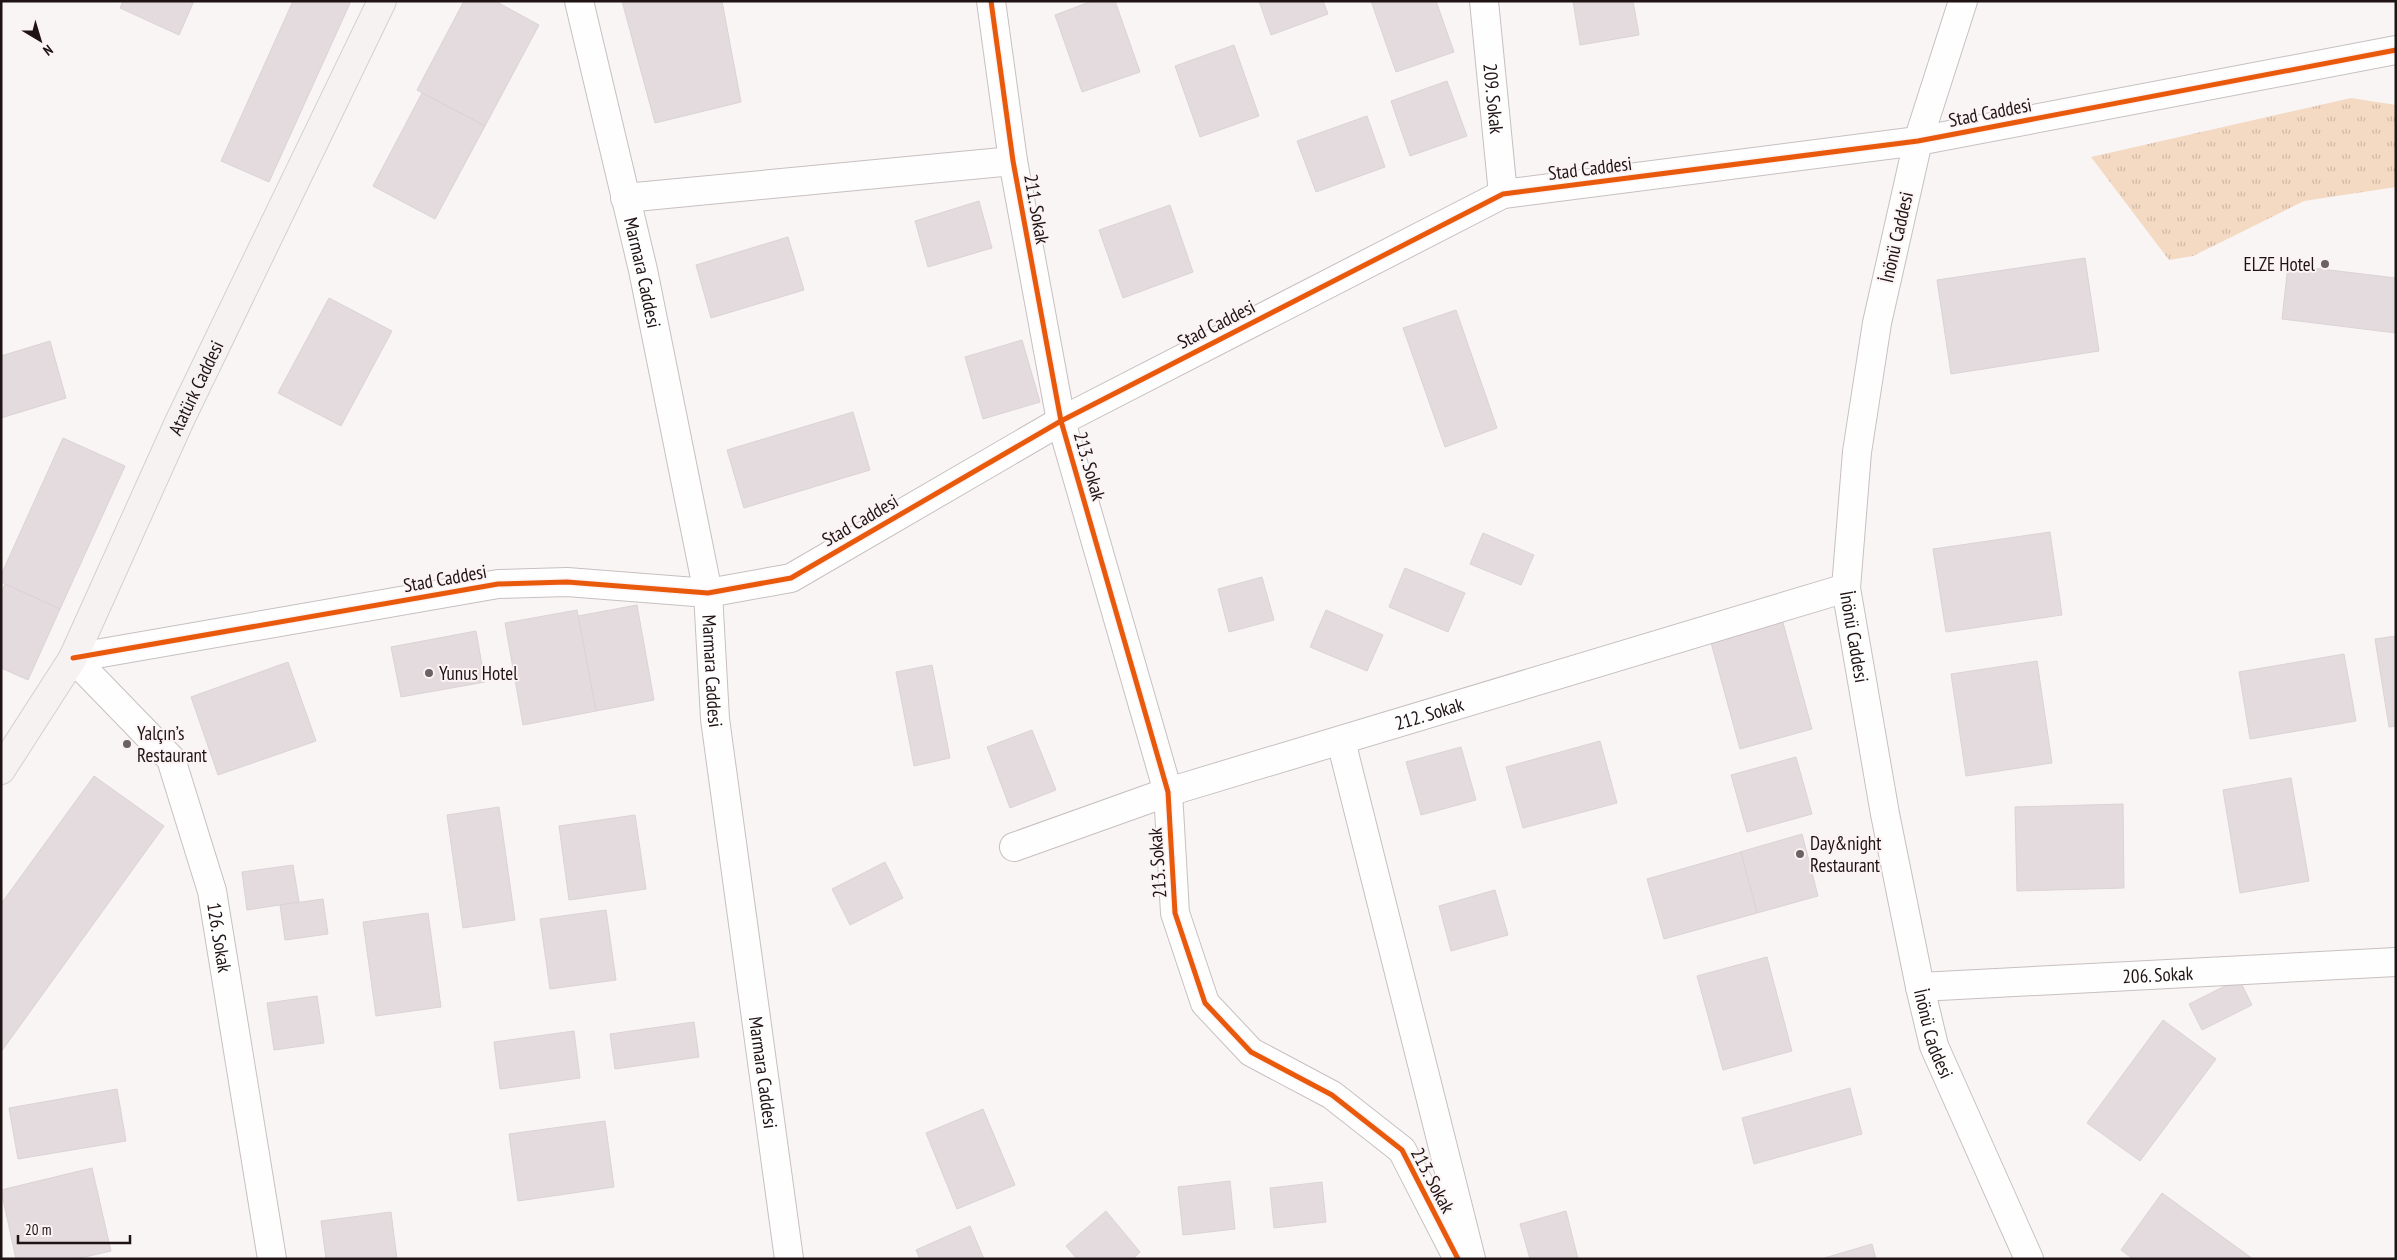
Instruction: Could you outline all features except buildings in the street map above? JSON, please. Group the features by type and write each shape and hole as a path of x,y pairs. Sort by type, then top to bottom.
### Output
{"main road":[{"name":"Atatürk Caddesi","path":"2,767 73,658 180,420 382,1"}],"street":[{"name":"Marmara Caddesi","path":"579,1 643,270 708,593 715,719 788,1259"},
{"name":"211. Sokak","path":"991,1 1013,161 1061,421"},
{"name":"209. Sokak","path":"1484,1 1503,194"},
{"name":"İnönü Caddesi","path":"1963,1 1918,141 1877,323 1857,452 1846,588 1885,814 1920,987 1934,1046 2029,1259"},
{"name":"Stad Caddesi","path":"73,658 498,584 567,582 708,593 791,578 1061,421 1503,194 1918,141 2396,50"},
{"path":"625,198 1013,161"},
{"name":"213. Sokak","path":"1061,421 1168,792 1175,913 1204,1003 1251,1052 1332,1095 1402,1150 1458,1259"},
{"name":"212. Sokak","path":"1014,847 1168,792 1846,588"},
{"name":"126. Sokak","path":"73,658 171,759 212,891 272,1259"},
{"path":"1341,741 1471,1259"},
{"name":"206. Sokak","path":"1920,987 2396,962"}],"green space":[{"path":"2351,98 2396,105 2396,187 2304,201 2193,256 2169,260 2091,157"}],"cycle path":[{"path":"991,1 1013,161 1061,421 1168,792 1175,913 1205,1003 1251,1052 1332,1095 1402,1150 1458,1259"},
{"path":"73,658 498,584 567,582 708,593 791,578 1061,421 1503,194 1918,141 2396,50"}],"place":[{"name":"ELZE Hotel","path":"2325,264"},
{"name":"Yunus Hotel","path":"429,673"},
{"name":"Yalçın’s Restaurant","path":"127,744"},
{"name":"Day&night Restaurant","path":"1800,854"}]}
